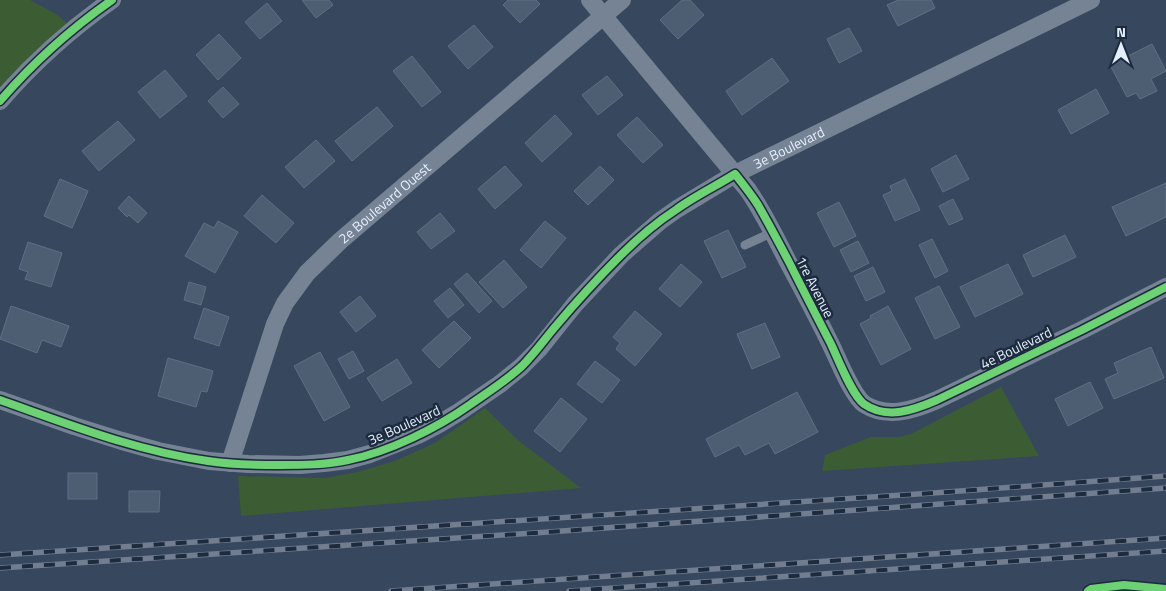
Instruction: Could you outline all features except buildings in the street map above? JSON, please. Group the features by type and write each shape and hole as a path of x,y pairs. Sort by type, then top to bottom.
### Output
{"street":[{"path":"0,102 15,84 73,31 112,0"},
{"name":"1re Avenue","path":"590,0 758,204 854,393 863,403 873,408"},
{"name":"2e Boulevard Ouest","path":"230,463 275,324 285,303 307,273 340,241 622,0"},
{"name":"3e Boulevard","path":"0,400 74,426 158,451 209,462 324,464 370,454 418,435 439,424 500,384 538,349 575,304 621,256 643,235 677,208 735,174 1091,0"},
{"name":"4e Boulevard","path":"873,408 893,412 906,411 928,404 1082,330 1166,287"}],"lane":[{"path":"745,245 773,232"}],"green space":[{"path":"0,0 30,0 56,14 67,23 0,87"},
{"path":"1001,387 1039,456 822,471 825,455 871,437 899,437 911,434"},
{"path":"485,408 519,441 581,488 241,516 238,476 325,478 358,472 395,461 435,443"}],"railway":[{"path":"0,555 1166,476"},
{"path":"0,568 534,533 1166,488"},
{"path":"391,591 1166,538"},
{"path":"569,591 1166,551"}],"cycle path":[{"path":"0,101 53,48 112,0"},
{"path":"0,400 128,444 208,461 244,464 306,465 331,463 364,456 396,445 428,430 458,413 504,381 526,361 579,299 634,242 684,204 735,174 755,201 770,226 855,393 864,404 882,412 901,412 937,400 1166,287"},
{"path":"1088,591 1124,585 1166,589"}]}
